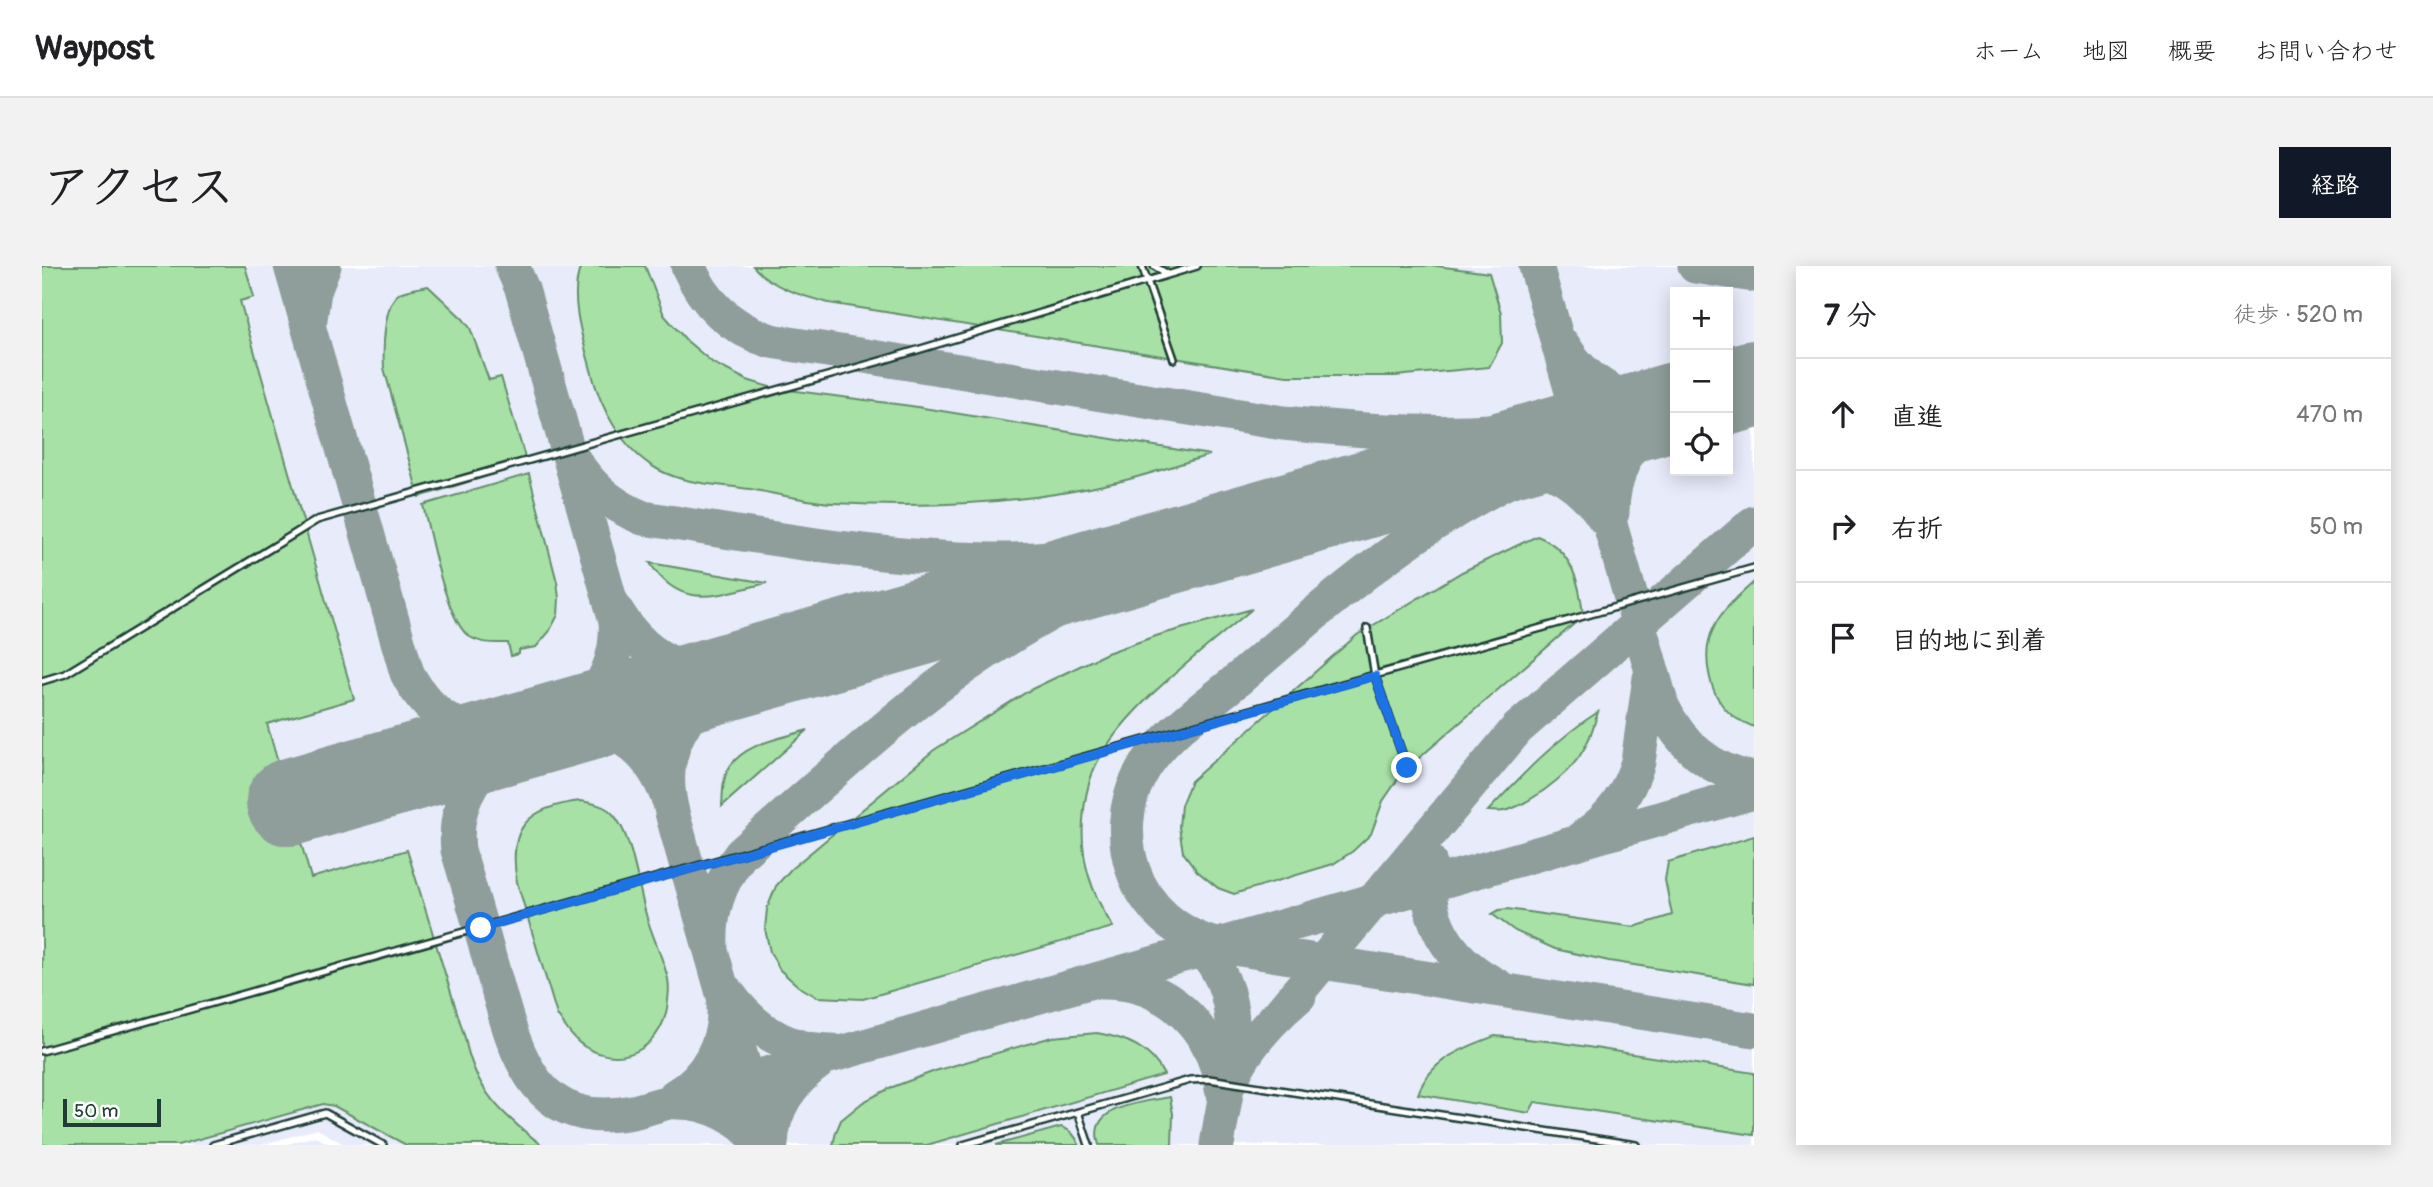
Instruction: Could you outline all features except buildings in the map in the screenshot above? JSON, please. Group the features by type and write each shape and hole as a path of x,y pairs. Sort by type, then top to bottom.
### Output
{"lane":[{"path":"1142,266 1174,359"},
{"path":"1154,266 1168,274"},
{"path":"42,681 65,674 317,520 884,360 1197,266"},
{"path":"42,1051 1754,568"},
{"path":"1367,628 1375,676 1407,768"},
{"path":"963,1145 1190,1080 1209,1079 1636,1145"},
{"path":"1078,1112 1089,1145"},
{"path":"213,1145 325,1113 383,1145"}],"shaded area":[{"path":"42,266 1754,266 1754,1145 346,1145 317,1129 261,1145 42,1145"},
{"path":"315,1136 331,1145 284,1145"}],"green space":[{"path":"42,266 245,266 254,297 240,301 354,699 267,724 311,878 407,850 475,1072 502,1111 542,1145 406,1145 334,1106 323,1104 178,1145 42,1145"},
{"path":"581,266 645,266 664,315 687,341 713,363 747,380 773,388 911,406 1210,455 1138,477 1079,490 974,503 823,502 679,478 657,469 633,450 614,426 600,399 584,345 576,304 577,278"},
{"path":"753,266 1437,266 1489,273 1501,313 1502,343 1489,367 1395,376 1287,376 829,303 778,286"},
{"path":"428,286 470,328 489,380 501,377 527,464 419,497 384,368 384,339 387,316 394,298 400,293"},
{"path":"529,474 557,582 558,615 549,632 536,647 519,650 519,654 511,656 508,643 479,641 461,628 446,596 423,505"},
{"path":"1537,536 1559,549 1572,568 1583,616 1403,772 1383,801 1371,834 1353,851 1333,864 1234,894 1218,888 1197,871 1183,852 1179,827 1181,805 1191,781 1357,635 1462,572"},
{"path":"650,563 767,583 717,595 688,594 675,589 662,579"},
{"path":"1754,582 1754,727 1734,717 1718,699 1709,675 1708,650 1717,620"},
{"path":"1252,609 1142,704 1106,747 1094,769 1084,808 1083,850 1093,890 1113,927 863,999 817,997 798,986 780,970 770,952 765,929 767,909 776,886 791,869 934,750 1030,690 1107,653 1159,635"},
{"path":"1598,712 1585,746 1565,773 1524,803 1504,811 1488,811 1526,771"},
{"path":"808,730 722,806 725,776 736,760 754,747"},
{"path":"581,801 611,812 625,833 647,918 668,979 668,1000 660,1029 641,1049 628,1054 600,1054 585,1047 573,1037 557,1015 517,882 515,847 525,823 547,808"},
{"path":"1754,836 1754,984 1609,961 1555,949 1515,931 1492,914 1507,909 1634,927 1672,915 1665,880 1668,862"},
{"path":"1097,1033 1136,1045 1152,1057 1164,1075 927,1145 833,1145 841,1120 863,1102 890,1088 935,1071 1052,1037"},
{"path":"1495,1036 1556,1042 1754,1073 1754,1135 1535,1102 1529,1113 1418,1094 1431,1072 1449,1056"},
{"path":"1170,1097 1173,1114 1172,1145 1099,1145 1097,1132 1101,1121 1108,1114 1132,1104"},
{"path":"1061,1127 1073,1134 1079,1145 996,1145"}],"taxiway":[{"path":"291,266 407,673 427,703 453,723 484,734 520,737"},
{"path":"310,319 314,291 324,266"},
{"path":"512,266 522,289 616,621 614,654 602,683 582,706 555,725"},
{"path":"688,266 702,292 721,313 744,329 771,341 1283,423 1399,432 1495,431 1573,422 1670,405"},
{"path":"1536,266 1662,706 1678,732 1699,754 1724,770 1754,779"},
{"path":"1695,266 1754,275"},
{"path":"1563,345 1580,368 1602,386 1628,398 1657,403"},
{"path":"1647,414 1532,468 1476,498 1398,549 1327,604 1183,724 1158,749 1134,788 1127,823 1130,859 1139,884 1155,908 1188,934 1215,945 1754,1030"},
{"path":"1612,513 1615,484 1625,458 1641,435 1662,415"},
{"path":"567,449 599,491 619,506 643,518 860,551 947,558 1021,560 1111,552 1229,534"},
{"path":"1482,461 1519,461 1552,471 1581,491 1605,519"},
{"path":"1281,1012 1517,729 1754,523"},
{"path":"711,951 712,924 717,899 726,876 741,854 865,745 937,686 1034,622 1103,586 1174,555"},
{"path":"613,605 638,639 667,661 702,671 743,672"},
{"path":"745,672 711,693 685,721 670,757 668,776 673,815 766,1145"},
{"path":"1584,836 1611,813 1634,774 1650,678"},
{"path":"555,725 593,727 625,740 650,764 668,798"},
{"path":"520,737 481,772 464,799 457,831 458,850 519,1054 533,1078 550,1097 572,1110 601,1115 637,1111 1754,792"},
{"path":"1429,861 1430,901 1442,935 1465,964 1498,986"},
{"path":"1187,935 1209,956 1223,980 1230,1006 1231,1060 1217,1145"},
{"path":"1101,982 1124,983 1146,989 1182,1011 1197,1027 1208,1046 1222,1089"},
{"path":"727,992 747,1016 772,1035 800,1047 832,1051"},
{"path":"1231,1080 1260,1034 1299,996"},
{"path":"675,1096 696,1079 712,1058 722,1032 724,1005"},
{"path":"771,1145 775,1119 785,1097 800,1078 820,1061"},
{"path":"677,1102 701,1105 724,1113 744,1127 761,1145"}],"runway":[{"path":"1733,390 1754,384"},
{"path":"290,802 1670,407"}],"route":[{"path":"481,928 1375,676 1407,768"}]}
